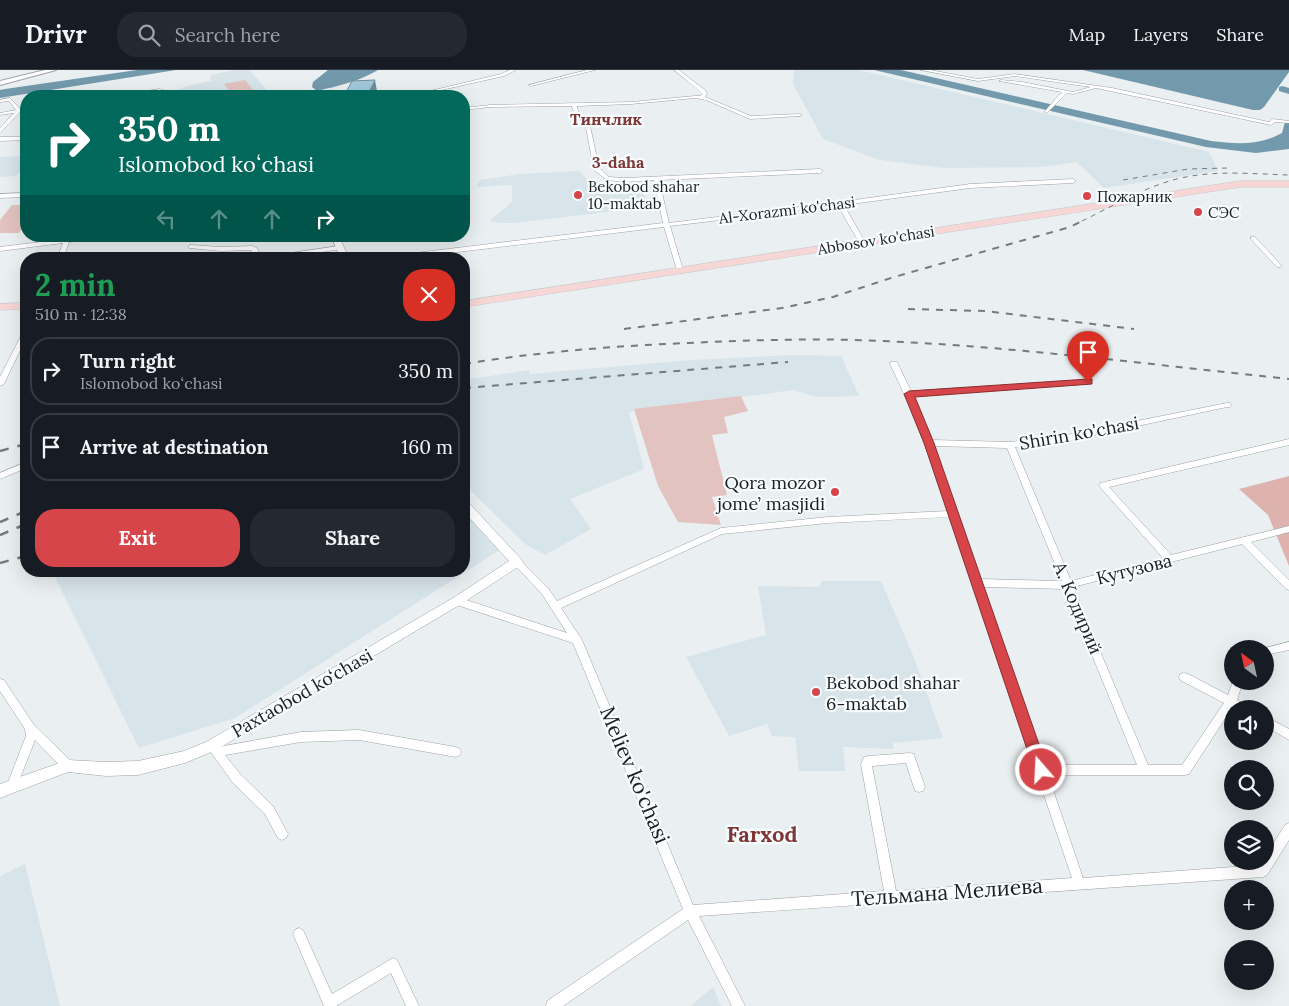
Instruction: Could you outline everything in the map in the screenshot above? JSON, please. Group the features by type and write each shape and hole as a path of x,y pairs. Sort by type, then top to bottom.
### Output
{"main road":[{"path":"0,81 44,70"},
{"path":"35,72 53,70"},
{"name":"Abbosov ko'chasi","path":"470,303 1240,184 1289,184"},
{"path":"0,307 20,306"}],"street":[{"path":"437,90 502,75 514,70"},
{"path":"531,85 593,70"},
{"path":"676,70 704,92 705,94 701,98"},
{"path":"923,70 953,77 1022,82 1066,91 1078,92 1101,87"},
{"path":"983,79 1015,75 1101,87 1271,124 1273,120 1289,122"},
{"path":"1047,112 1066,91"},
{"path":"470,108 701,98 750,118 800,115"},
{"path":"0,101 10,100 19,111"},
{"path":"574,105 578,116 587,121 596,169 607,178 625,180 656,179 820,171"},
{"path":"0,114 19,111"},
{"path":"0,130 19,111"},
{"path":"0,139 20,139"},
{"path":"656,179 680,270"},
{"name":"Al-Xorazmi ko'chasi","path":"441,252 840,204 970,186 1073,181"},
{"path":"0,196 20,195"},
{"path":"840,204 862,242"},
{"path":"1252,238 1279,266"},
{"path":"0,249 47,242"},
{"path":"337,242 341,252"},
{"path":"191,246 221,249 252,248 255,252"},
{"path":"312,252 339,248"},
{"path":"0,384 20,344"},
{"path":"894,364 909,394 929,443 1079,882"},
{"path":"909,394 1088,382"},
{"name":"Shirin ko'chasi","path":"929,443 1010,445 1062,439 1228,405"},
{"path":"1170,560 1103,484 1289,442"},
{"name":"А. Кодирий","path":"1010,445 1146,771"},
{"path":"0,476 20,468"},
{"path":"470,511 517,562"},
{"path":"556,606 722,530 828,520 953,514"},
{"name":"Кутузова","path":"977,584 1068,585 1289,529"},
{"path":"1244,541 1289,586"},
{"name":"Paxtaobod ko‘chasi","path":"68,766 106,769 138,768 214,749 457,601 517,562"},
{"name":"Meliev ko'chasi","path":"517,562 556,606 578,640 690,911"},
{"path":"457,601 578,640"},
{"path":"1274,649 1289,646"},
{"path":"1184,677 1229,700"},
{"path":"0,683 30,728 68,766 6,788"},
{"path":"1041,770 1185,770 1224,712"},
{"path":"1274,726 1289,735"},
{"path":"6,788 31,736 30,728"},
{"path":"282,834 269,810 237,779 214,749 301,737 359,734 456,752"},
{"path":"891,896 866,764 868,761 910,758 919,787"},
{"name":"Тельмана Мелиева","path":"690,911 1263,870 1289,829"},
{"path":"552,1006 690,911 739,1006"},
{"path":"299,934 329,1003 393,964 413,1006"}],"shaded area":[{"path":"235,70 250,70 266,90 177,90 211,81 210,75"},
{"path":"794,70 859,70 1209,152 1218,171 1104,188 1077,162 1042,167 944,168 880,160 823,139 793,84"},
{"path":"245,80 253,90 228,90 224,84"},
{"path":"20,156 20,172 16,176 0,177 0,157"},
{"name":"Bekobod shahar 10-maktab","path":"580,171 592,186 642,188 649,207 500,223 489,221 512,202 512,185 476,187 480,180 520,174"},
{"path":"12,205 20,205 19,233 0,233 0,220"},
{"path":"793,355 841,356 859,396 817,397 793,390 629,412 644,469 570,499 591,529 545,555 525,544 470,490 470,379 529,370 529,374 691,360"},
{"path":"741,396 748,411 724,417 728,433 712,435 727,495 712,497 721,525 678,522 658,486 634,409"},
{"path":"1289,476 1289,566 1268,515 1239,489"},
{"path":"470,507 506,546 470,569"},
{"path":"55,577 457,577 235,718 139,748"},
{"name":"Bekobod shahar 6-maktab","path":"822,581 881,581 915,660 943,738 893,743 894,749 843,747 845,771 799,771 795,737 772,736 767,724 729,736 686,657 766,635 758,586 819,587"},
{"path":"25,864 60,1006 0,1006 0,876"},
{"path":"713,987 721,1006 690,1006"}],"water":[{"path":"137,70 176,70 50,90 20,90 20,95 0,98 0,90"},
{"path":"328,70 378,70 356,80 321,90 316,90 312,87 313,82"},
{"path":"874,70 901,70 1211,141 1247,143 1265,140 1282,133 1285,122 1289,123 1289,149 1256,153 1206,147"},
{"path":"1083,70 1289,70 1289,72 1264,107 1260,110 1253,110"}],"building":[{"path":"375,80 370,90 347,90 352,81"}],"waterway":[{"path":"1282,89 1289,91"}],"railway":[{"path":"1123,180 1188,169 1227,168"},
{"path":"624,329 782,308 833,297 894,277 1070,227 1142,191 1181,178 1221,173 1289,175"},
{"path":"908,309 985,311 1134,329"},
{"path":"470,363 576,350 632,346 737,341 834,340 883,341 985,348 1289,379"},
{"path":"470,388 788,362"},
{"path":"0,451 20,446"},
{"path":"0,522 20,514"},
{"path":"0,535 20,527"},
{"path":"0,563 20,558"}],"place":[{"name":"Bekobod shahar 10-maktab","path":"578,195"},
{"name":"Пожарник","path":"1087,196"},
{"name":"СЭС","path":"1198,212"},
{"name":"Qora mozor jome’ masjidi","path":"835,492"},
{"name":"Bekobod shahar 6-maktab","path":"816,692"}],"district":[{"name":"Тинчлик","path":"606,119"},
{"name":"3-daha","path":"618,162"},
{"name":"Farxod","path":"762,834"}],"route":[{"path":"1041,770 929,443 909,394 1088,382"}]}
